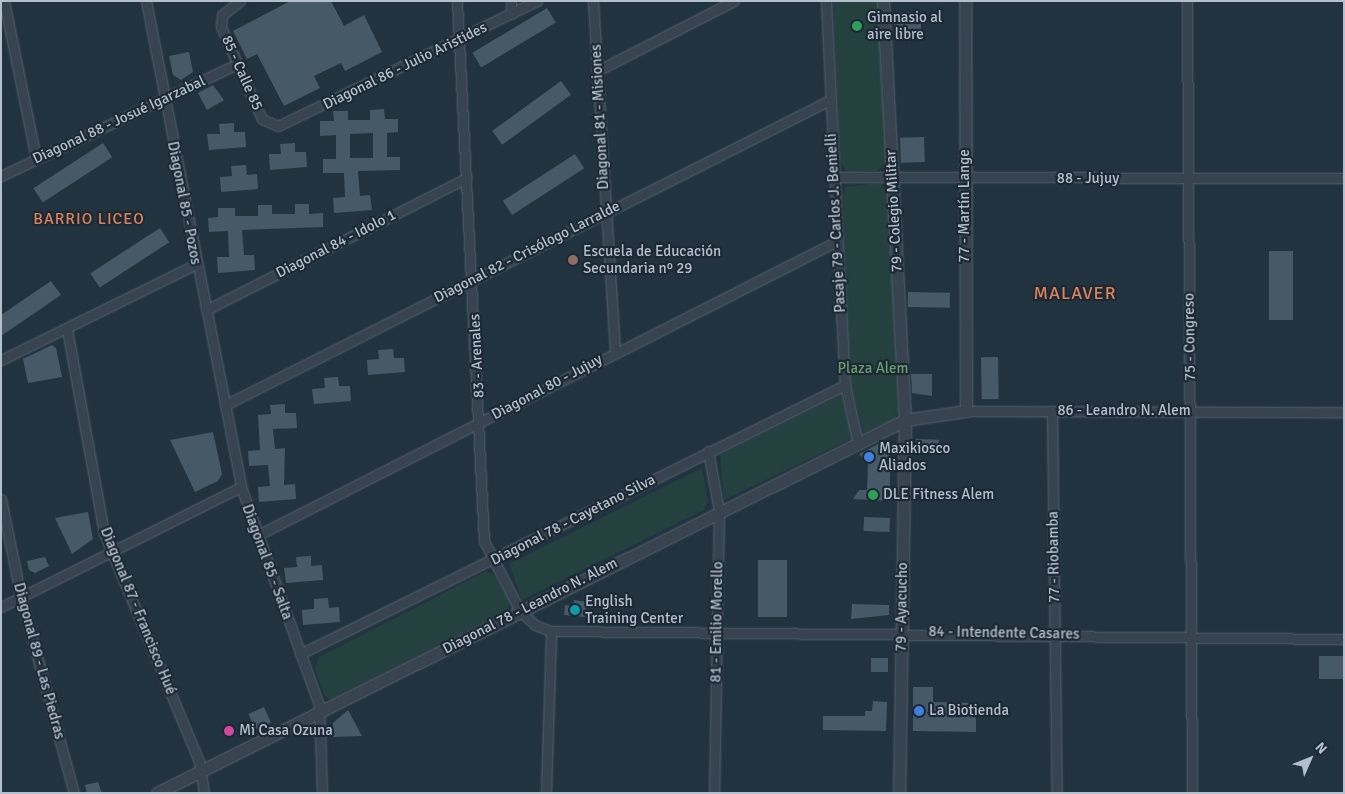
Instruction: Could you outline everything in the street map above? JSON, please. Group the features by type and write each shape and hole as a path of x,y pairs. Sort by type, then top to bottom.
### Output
{"street":[{"path":"4,1 36,158"},
{"name":"Diagonal 85 - Pozos","path":"146,1 224,405"},
{"name":"85 - Calle 85","path":"240,1 222,15 222,27 262,119 272,126"},
{"name":"83 - Arenales","path":"457,1 473,279 484,541 491,561 520,611"},
{"path":"510,1 511,14"},
{"name":"Diagonal 86 - Julio Aristides","path":"272,126 283,124 537,1"},
{"name":"Diagonal 81 - Misiones","path":"593,1 615,352"},
{"path":"597,71 734,1"},
{"name":"Pasaje 79 - Carlos J. Benielli","path":"826,1 833,177 845,385 858,443"},
{"name":"79 - Colegio Militar","path":"883,1 905,420"},
{"name":"77 - Martín Lange","path":"965,1 966,411"},
{"name":"75 - Congreso","path":"1187,1 1192,793"},
{"name":"Diagonal 88 - Josué Igarzabal","path":"1,176 237,64"},
{"name":"Diagonal 82 - Crisólogo Larralde","path":"224,405 830,100"},
{"name":"88 - Jujuy","path":"833,177 892,176 965,180 1344,178"},
{"name":"Diagonal 84 - Idolo 1","path":"206,310 466,178"},
{"name":"Diagonal 80 - Jujuy","path":"258,535 615,352 838,241"},
{"path":"1,360 196,264"},
{"name":"Diagonal 87 - Francisco Hué","path":"67,329 111,551 203,770"},
{"name":"Diagonal 78 - Cayetano Silva","path":"300,654 845,385"},
{"name":"Diagonal 85 - Salta","path":"224,405 241,487 320,715 322,793"},
{"name":"86 - Leandro N. Alem","path":"905,420 966,411 1344,412"},
{"name":"77 - Riobamba","path":"1052,411 1057,793"},
{"name":"Diagonal 78 - Leandro N. Alem","path":"157,793 320,715 520,611 905,420"},
{"name":"79 - Ayacucho","path":"900,793 905,420"},
{"name":"81 - Emilio Morello","path":"708,451 719,511 714,793"},
{"path":"1,607 241,487"},
{"name":"Diagonal 89 - Las Piedras","path":"1,499 21,597 74,793"},
{"path":"520,611 551,632 546,793"},
{"name":"84 - Intendente Casares","path":"551,632 902,631 1344,639"},
{"path":"203,770 204,793"}],"green space":[{"path":"833,1 879,1 887,162 877,171 847,172 840,160"},
{"name":"Plaza Alem","path":"879,183 888,191 898,412 895,419 864,433 849,378 843,196 845,187"},
{"name":"Plaza Alem","path":"841,395 853,438 724,500 720,454"},
{"path":"702,468 708,501 704,510 522,600 509,564"},
{"path":"485,572 494,574 510,603 507,611 330,700 325,696 315,669 319,657"}],"building":[{"path":"290,1 331,1 344,26 364,15 382,52 345,71 341,63 314,76 320,88 284,106 257,54 247,59 233,31"},
{"path":"547,8 556,23 481,67 472,53"},
{"path":"894,12 921,12 921,31 894,31"},
{"path":"189,52 193,72 181,80 173,75 169,56"},
{"path":"561,81 571,95 502,145 492,131"},
{"path":"213,85 224,100 207,110 198,93"},
{"path":"384,109 385,119 398,119 398,132 387,133 387,157 400,157 400,170 358,171 360,196 370,195 372,210 334,213 333,198 345,197 344,173 323,173 323,159 336,159 336,135 320,136 320,121 334,121 333,111 348,111 348,120 370,120 370,110","holes":["373,133 373,158 350,158 350,134"]},
{"path":"234,123 234,132 245,132 246,147 209,150 207,134 220,134 219,124"},
{"path":"924,137 925,162 901,163 900,138"},
{"path":"103,143 112,157 43,202 33,188"},
{"path":"295,143 295,152 306,152 307,167 270,170 269,154 281,154 280,144"},
{"path":"575,154 584,168 512,215 503,201"},
{"path":"246,165 247,175 257,174 258,189 221,192 220,177 232,176 231,166"},
{"path":"295,204 309,204 309,214 323,213 323,227 242,230 244,255 254,255 255,270 218,273 217,257 229,257 228,231 209,232 208,218 218,217 218,208 235,208 235,216 258,216 258,205 272,205 272,214 295,214"},
{"path":"160,228 169,242 100,287 90,273"},
{"path":"1269,251 1293,251 1293,320 1269,320"},
{"path":"51,281 61,295 1,336 1,315"},
{"path":"908,292 950,293 950,308 908,307"},
{"path":"52,345 56,348 62,377 28,383 23,359"},
{"path":"393,349 394,358 404,358 405,372 368,375 367,360 379,359 378,350"},
{"path":"981,357 998,357 999,399 982,399"},
{"path":"911,374 932,374 932,396 912,393"},
{"path":"338,377 339,386 350,386 351,401 314,404 312,389 325,388 324,378"},
{"path":"285,404 285,413 296,413 297,428 273,429 275,449 285,448 284,485 295,484 296,499 259,502 258,487 270,486 268,465 249,466 248,451 260,450 258,415 271,414 270,405"},
{"path":"213,432 222,474 218,481 195,492 170,440"},
{"path":"916,439 939,440 939,453 916,452"},
{"path":"884,441 890,446 890,501 853,499 859,490 867,490 868,464 859,454"},
{"path":"88,512 93,539 72,554 55,518"},
{"path":"864,517 890,518 889,532 864,531"},
{"path":"311,556 311,566 322,565 323,580 286,583 284,568 297,567 296,557"},
{"path":"45,557 49,566 35,573 29,570 27,561"},
{"path":"758,560 787,560 787,617 758,617"},
{"path":"328,598 329,608 339,607 340,622 303,625 302,610 314,609 314,599"},
{"name":"English Training Center","path":"574,600 587,602 585,617 564,615 565,605 573,606"},
{"path":"852,604 889,605 889,615 851,619"},
{"path":"1319,656 1344,656 1344,679 1319,679"},
{"path":"871,658 888,658 888,672 871,672"},
{"path":"913,687 933,687 933,702 976,703 976,732 913,731"},
{"path":"873,701 887,702 886,731 823,730 823,716 865,716 865,711 872,711"},
{"path":"264,707 271,723 255,729 248,714"},
{"path":"348,710 362,736 333,737 333,723"},
{"path":"98,782 102,793 87,793 85,785"}],"place":[{"name":"Gimnasio al aire libre","path":"857,26"},
{"name":"Escuela de Educación Secundaria nº 29","path":"573,260"},
{"name":"Maxikiosco Aliados","path":"869,457"},
{"name":"DLE Fitness Alem","path":"873,495"},
{"name":"English Training Center","path":"575,610"},
{"name":"La Biotienda","path":"919,711"},
{"name":"Mi Casa Ozuna","path":"229,731"}],"district":[{"name":"BARRIO LICEO","path":"89,219"},
{"name":"MALAVER","path":"1075,293"}]}
